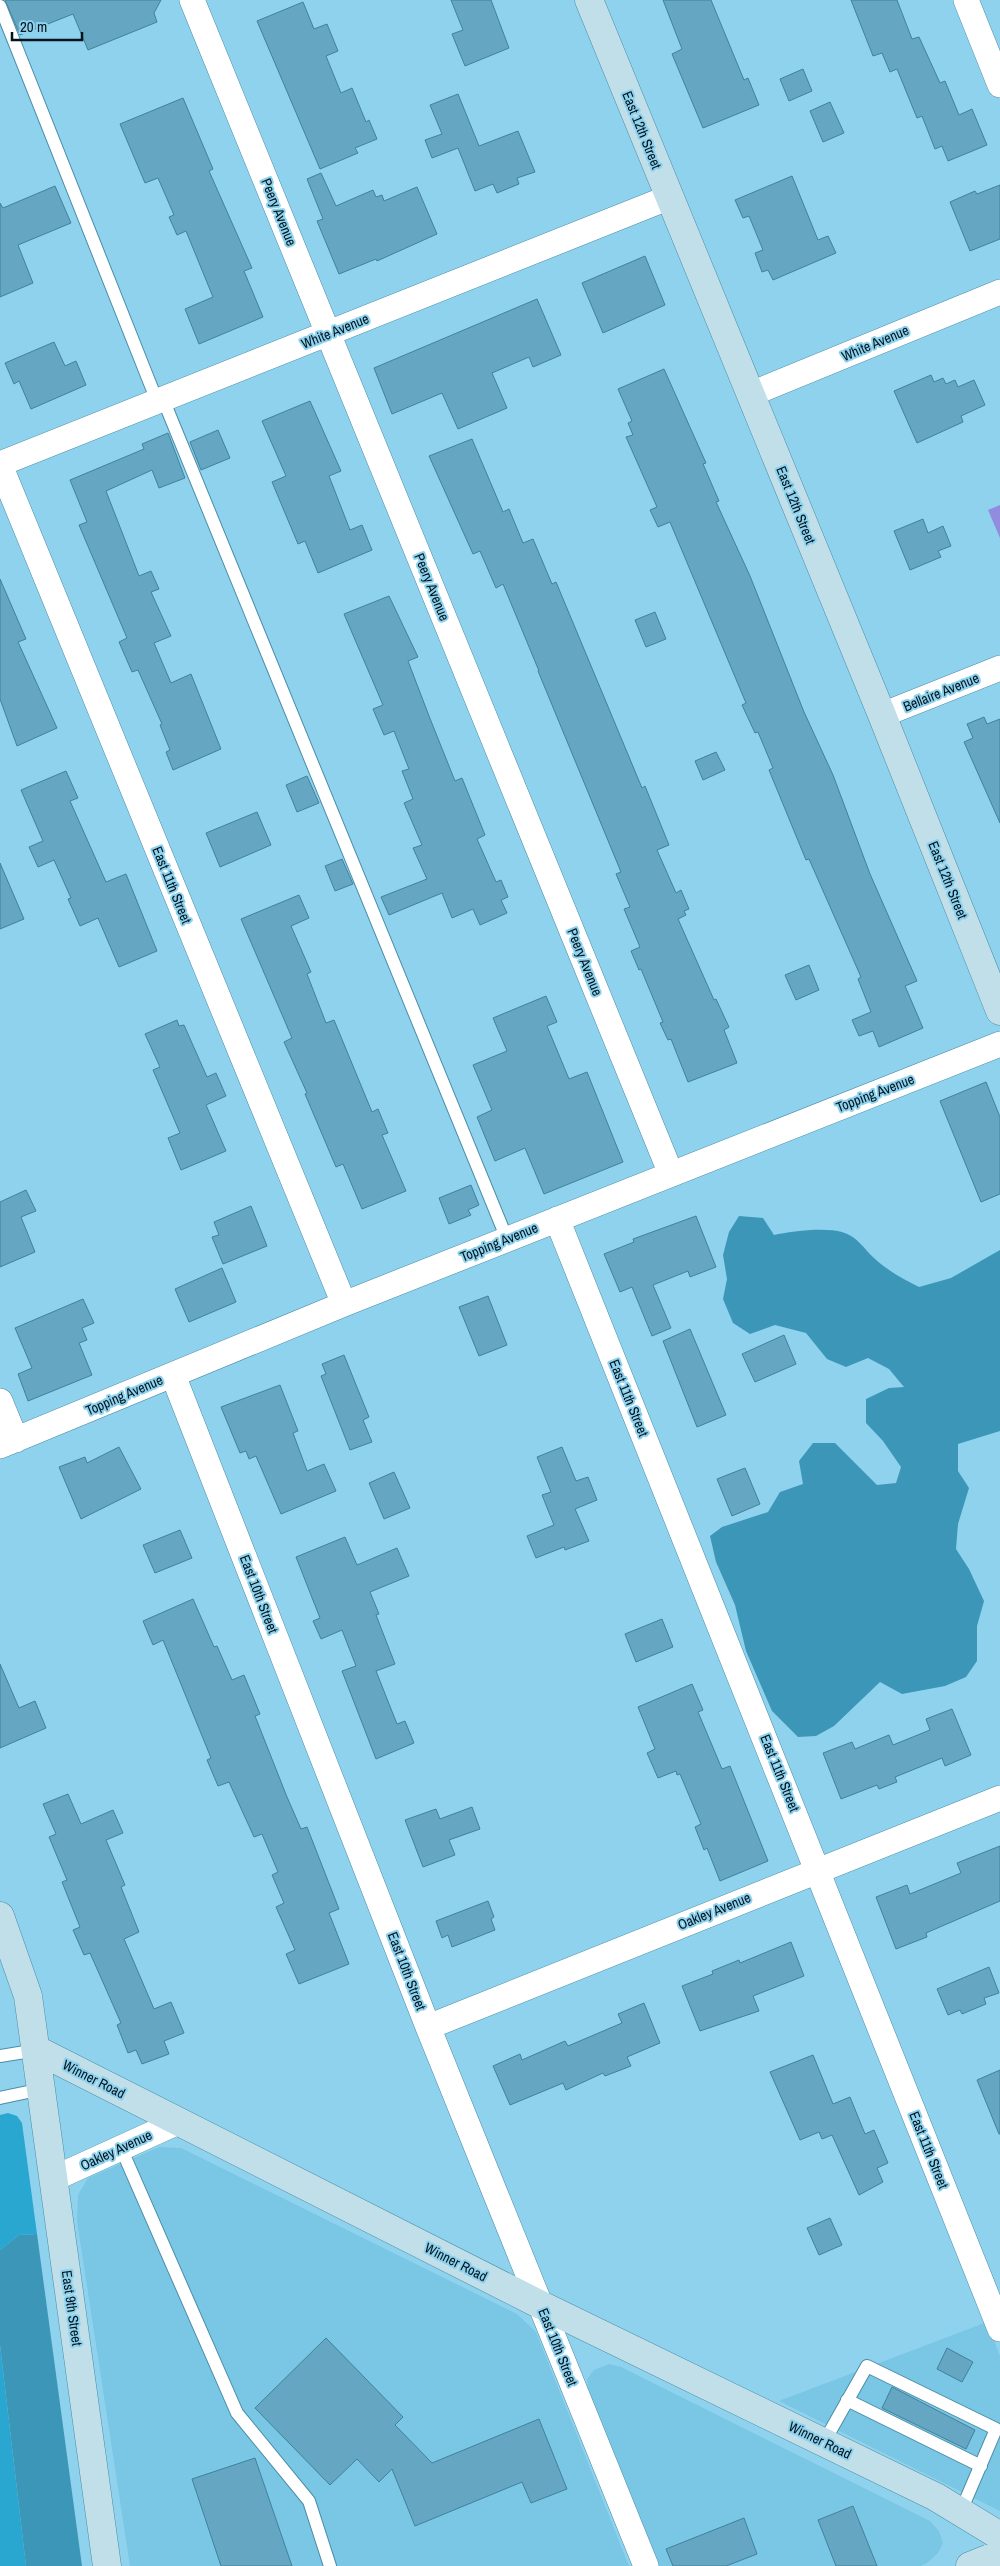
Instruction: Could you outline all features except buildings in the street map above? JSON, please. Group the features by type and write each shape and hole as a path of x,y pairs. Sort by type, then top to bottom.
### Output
{"street":[{"name":"Peery Avenue","path":"192,0 671,1174"},
{"name":"East 12th Street","path":"589,0 882,715 1000,1011"},
{"path":"966,0 1000,84"},
{"name":"White Avenue","path":"0,465 670,198"},
{"name":"White Avenue","path":"751,394 1000,292"},
{"name":"East 11th Street","path":"0,465 344,1304"},
{"name":"Bellaire Avenue","path":"882,715 1000,668"},
{"name":"Topping Avenue","path":"8,1443 344,1304 1000,1044"},
{"name":"East 11th Street","path":"557,1219 1000,2329"},
{"name":"East 10th Street","path":"173,1375 428,2027 646,2566"},
{"path":"0,1401 8,1443"},
{"name":"Oakley Avenue","path":"428,2027 818,1869 1000,1798"},
{"path":"0,1916 28,1996 37,2050"},
{"name":"East 9th Street","path":"37,2050 107,2566"},
{"name":"Winner Road","path":"37,2050 541,2305 936,2496 1000,2536"},
{"name":"Oakley Avenue","path":"55,2178 178,2122"},
{"path":"970,2566 1000,2554"}],"lane":[{"path":"0,6 506,1240"},
{"path":"0,2056 37,2050"},
{"path":"0,2098 42,2089"},
{"path":"122,2148 237,2414 309,2501 330,2566"},
{"path":"824,2442 867,2366 996,2430 994,2449 981,2466 960,2511"},
{"path":"848,2400 981,2466"}],"shaded area":[{"path":"1000,505 1000,538 988,510"},
{"path":"739,1216 763,1218 774,1235 818,1230 842,1232 856,1240 885,1267 919,1287 951,1278 1000,1250 1000,1431 958,1444 958,1471 969,1488 958,1524 956,1549 969,1569 984,1601 977,1626 977,1661 966,1677 945,1686 902,1694 880,1682 834,1726 816,1736 798,1737 772,1711 746,1651 735,1605 716,1562 710,1536 722,1527 768,1512 780,1492 803,1484 799,1461 813,1443 835,1443 877,1485 896,1483 901,1467 883,1441 866,1423 866,1399 889,1388 904,1387 889,1369 868,1358 846,1367 827,1359 806,1333 775,1325 750,1334 733,1323 723,1299 727,1279 723,1255 729,1232"},
{"path":"8,2113 17,2116 22,2123 37,2234 19,2235 0,2250 0,2115"},
{"path":"159,2147 181,2148 517,2314 536,2332 629,2566 130,2566 77,2221 78,2195 88,2178"},
{"path":"37,2234 82,2566 26,2566 0,2345 0,2250 19,2235"},
{"path":"987,2322 1000,2356 1000,2511 779,2401"},
{"path":"0,2345 26,2566 0,2566"},
{"path":"609,2364 621,2367 930,2521 939,2531 943,2543 938,2553 921,2566 656,2566 588,2389 587,2379 594,2370"}]}
